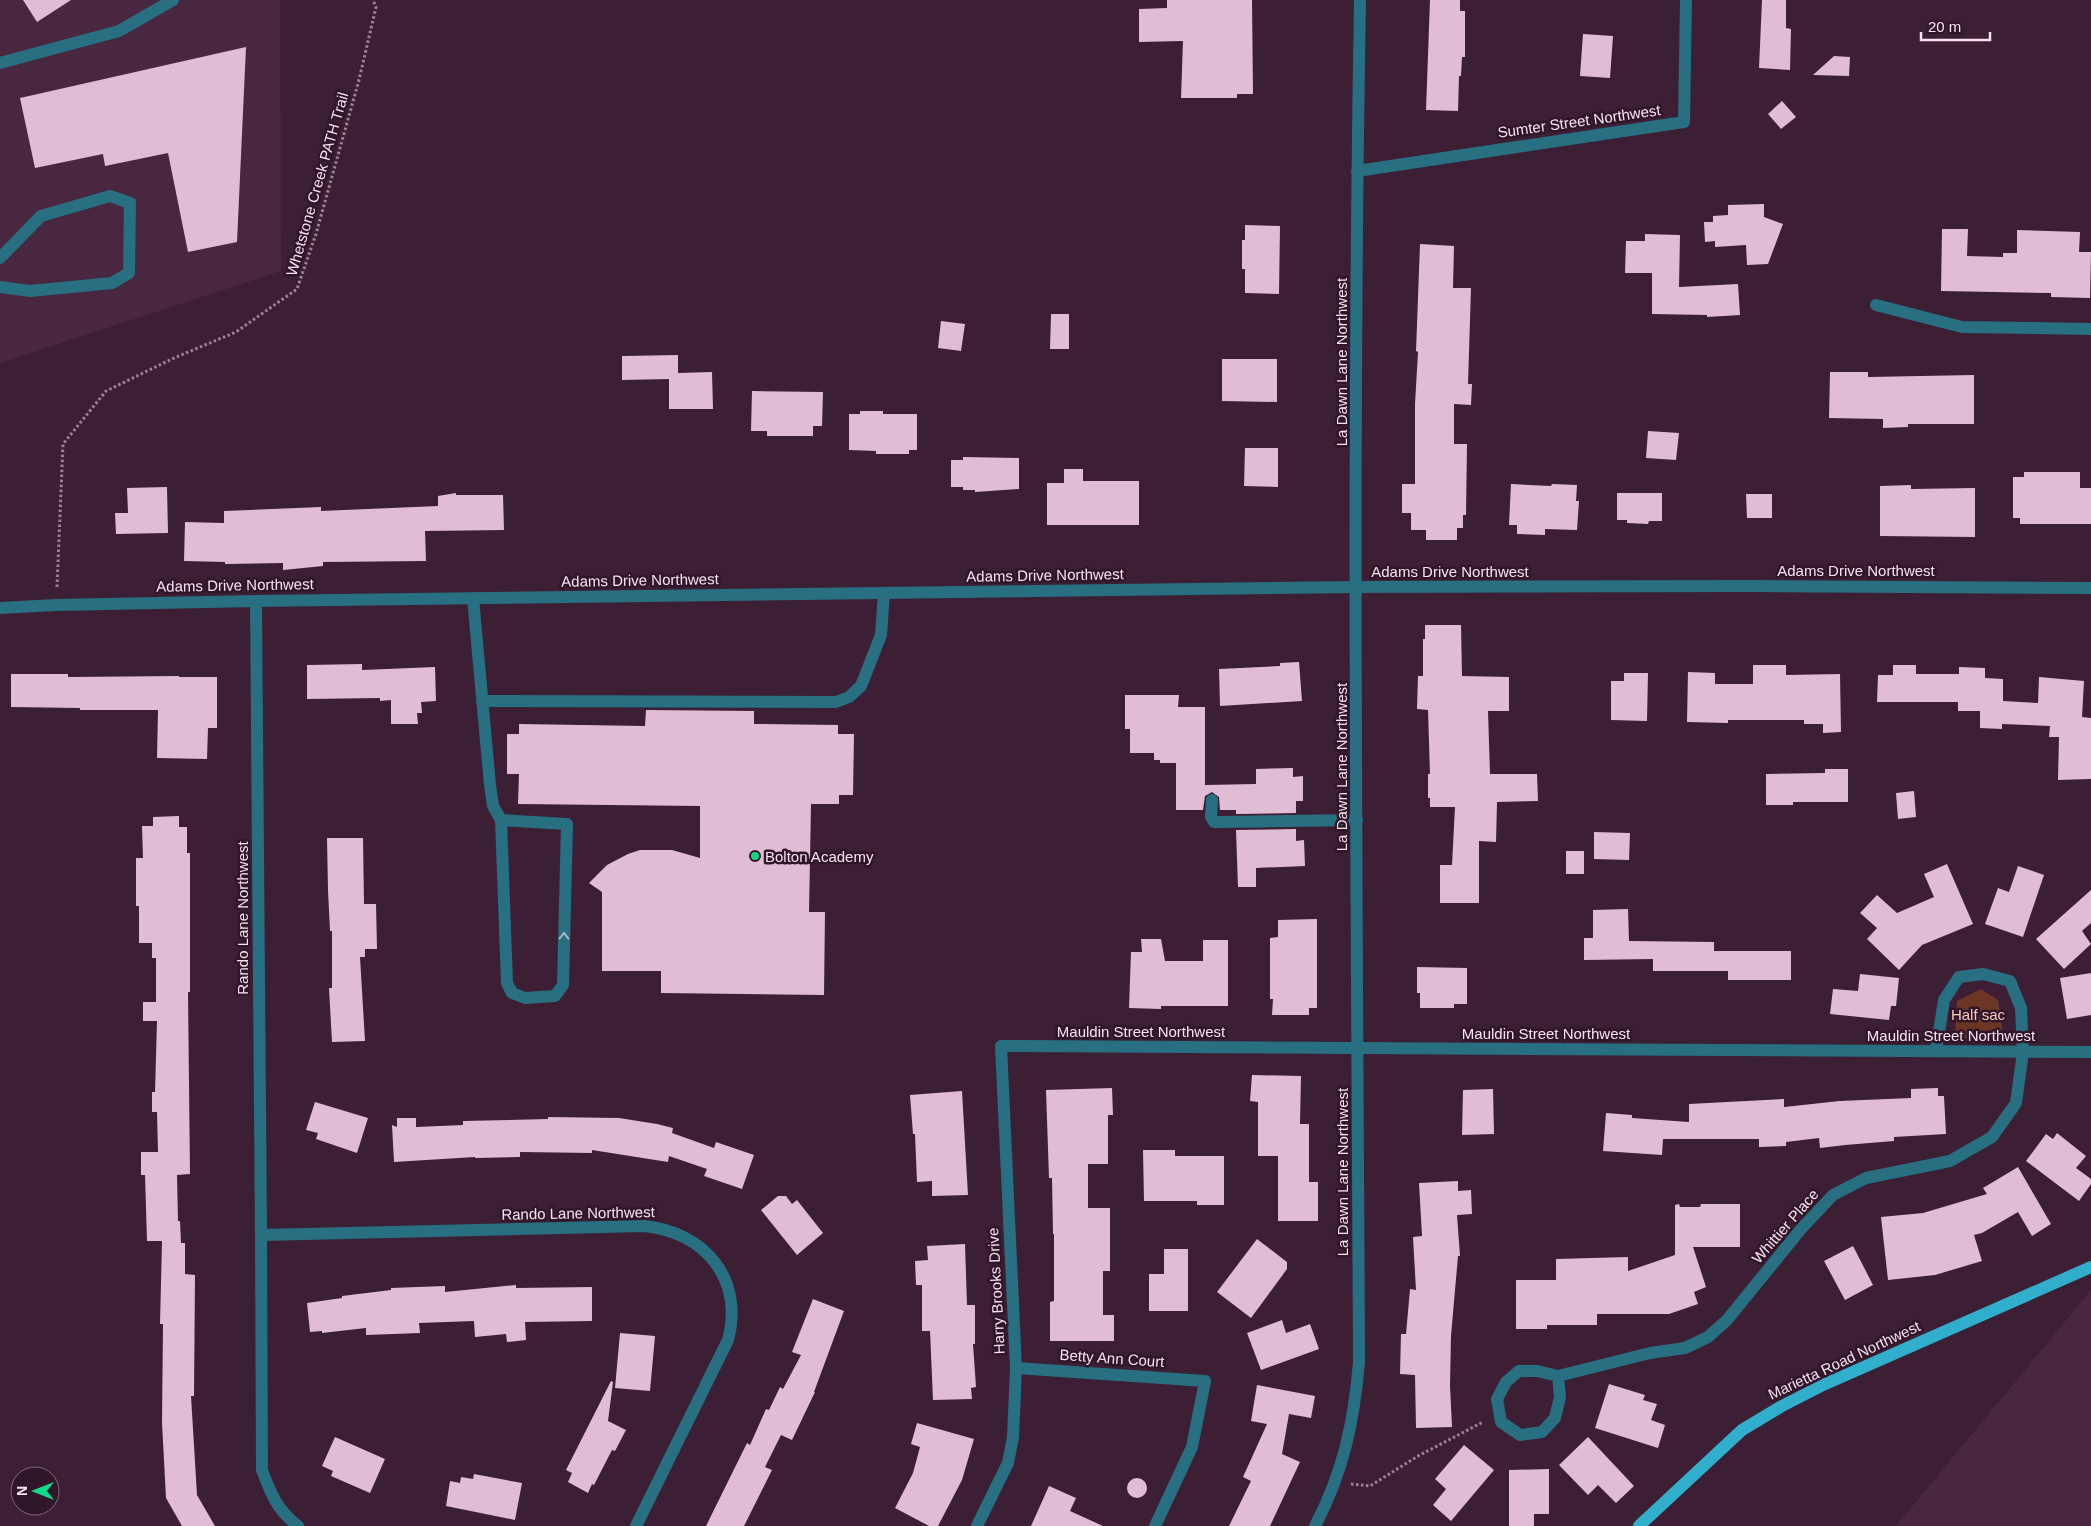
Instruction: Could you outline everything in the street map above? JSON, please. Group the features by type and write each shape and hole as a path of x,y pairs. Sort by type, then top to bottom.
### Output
{"main road":[{"name":"Marietta Road Northwest","path":"1639,1526 1742,1430 1782,1406 1823,1385 2091,1267"}],"street":[{"path":"0,63 119,31 173,0"},
{"name":"La Dawn Lane Northwest","path":"1315,1526 1328,1502 1345,1455 1356,1406 1359,1362 1357,170 1360,0"},
{"name":"Sumter Street Northwest","path":"1357,170 1684,122 1686,0"},
{"path":"0,258 41,216 110,196 130,203 129,273 112,283 30,291 0,287"},
{"path":"1876,305 1962,327 2091,329"},
{"name":"Adams Drive Northwest","path":"0,608 256,601 1357,588 1757,586 2091,588"},
{"path":"482,702 836,702 850,697 861,686 880,636 884,593"},
{"path":"473,598 492,799 493,806 501,820 507,983 512,992 525,998 555,996 563,985 567,824 501,820"},
{"name":"Rando Lane Northwest","path":"256,601 262,1470 274,1500 288,1519 298,1526"},
{"path":"1212,800 1211,817 1214,822 1357,820"},
{"name":"Whittier Place","path":"1500,1414 1497,1399 1506,1382 1519,1371 1537,1371 1558,1376 1650,1353 1685,1348 1708,1337 1727,1320 1801,1229 1834,1195 1866,1178 1950,1161 1992,1137 2016,1103 2023,1052 2022,1008 2010,981 1983,974 1959,978 1944,1000 1936,1051"},
{"name":"Mauldin Street Northwest","path":"1001,1046 2091,1052"},
{"name":"Harry Brooks Drive","path":"977,1526 1008,1463 1013,1437 1016,1368 1001,1046"},
{"name":"Rando Lane Northwest","path":"261,1235 644,1226 662,1228 693,1240 718,1265 726,1281 731,1306 730,1331 728,1340 636,1526"},
{"name":"Betty Ann Court","path":"1016,1368 1205,1381 1192,1447 1178,1481 1155,1526"},
{"path":"1500,1414 1501,1422 1520,1435 1542,1432 1555,1418 1560,1397 1558,1376"}],"path":[{"name":"Whetstone Creek PATH Trail","path":"56,605 63,444 106,390 174,358 236,332 297,289 316,234 359,80 376,7 373,0"},
{"path":"1334,1483 1370,1486 1418,1456 1500,1414"}],"shaded area":[{"path":"0,0 280,0 281,271 0,363"},
{"path":"2091,1290 2091,1526 1896,1526"}],"green space":[{"name":"Half sac","path":"1981,989 1998,1000 2002,1040 1955,1038 1957,1001"}],"building":[{"path":"23,0 71,0 37,22"},
{"path":"1167,0 1252,0 1253,94 1237,94 1237,98 1181,98 1183,41 1139,42 1139,9 1167,8"},
{"path":"1430,0 1460,0 1460,11 1465,11 1465,57 1462,57 1461,76 1459,76 1458,111 1426,110"},
{"path":"1762,0 1786,0 1786,28 1791,29 1790,70 1759,68"},
{"path":"1583,34 1613,36 1610,78 1580,76"},
{"path":"246,47 237,242 188,252 168,153 105,166 103,154 35,168 20,98"},
{"path":"1834,56 1850,57 1849,76 1813,75"},
{"path":"1782,101 1796,117 1781,129 1768,114"},
{"path":"1764,204 1764,217 1783,224 1768,264 1747,265 1746,245 1715,247 1715,241 1705,242 1704,222 1713,222 1713,216 1728,215 1728,205"},
{"path":"1245,225 1280,226 1279,294 1245,293 1245,269 1242,269 1242,240 1245,240"},
{"path":"1942,229 1968,229 1967,256 2003,257 2003,253 2017,253 2017,230 2080,232 2079,252 2091,252 2090,298 2051,297 2051,293 1941,291"},
{"path":"1645,234 1680,235 1679,287 1738,284 1740,315 1707,317 1707,315 1652,314 1652,273 1625,273 1626,241 1645,241"},
{"path":"1420,244 1454,246 1453,288 1471,288 1468,384 1472,384 1471,405 1454,404 1454,444 1467,444 1466,515 1463,515 1463,528 1457,528 1457,540 1426,540 1426,530 1411,530 1411,513 1402,513 1402,484 1415,484 1415,404 1418,352 1416,351"},
{"path":"1051,314 1069,314 1069,349 1050,349"},
{"path":"941,321 965,324 961,351 938,348"},
{"path":"678,355 678,373 712,372 713,409 669,409 669,379 622,380 622,356"},
{"path":"1222,359 1277,359 1277,402 1222,401"},
{"path":"1830,372 1868,372 1868,377 1974,375 1974,424 1908,424 1908,427 1883,428 1883,419 1829,418"},
{"path":"752,391 823,392 822,426 813,426 813,436 767,436 767,431 751,431"},
{"path":"860,411 883,411 883,414 917,414 917,450 909,450 909,454 876,454 876,451 849,450 849,414 860,414"},
{"path":"1648,431 1679,433 1676,460 1646,458"},
{"path":"1245,448 1278,448 1278,487 1244,486"},
{"path":"963,457 1019,458 1019,489 975,492 975,490 963,490 963,487 951,487 951,460 963,460"},
{"path":"1064,469 1083,469 1083,481 1139,481 1139,525 1047,525 1047,483 1064,483"},
{"path":"2024,472 2080,472 2080,488 2091,488 2091,524 2020,524 2020,518 2013,518 2013,477 2024,477"},
{"path":"1511,484 1577,485 1576,501 1579,501 1577,530 1545,529 1545,535 1517,534 1517,525 1509,525"},
{"path":"1911,485 1911,489 1975,488 1975,537 1880,536 1880,486"},
{"path":"167,487 168,533 116,534 115,513 128,513 127,488"},
{"path":"456,493 456,495 503,495 504,530 425,531 426,561 323,562 323,566 283,570 283,563 225,564 225,562 184,561 185,522 224,523 224,511 321,507 321,511 438,506 438,496"},
{"path":"1617,493 1662,493 1662,521 1649,521 1648,524 1627,523 1627,520 1617,520"},
{"path":"1746,494 1772,494 1772,518 1747,518"},
{"path":"1425,625 1461,625 1462,676 1509,677 1509,711 1488,711 1490,774 1537,774 1538,801 1497,802 1496,842 1479,841 1479,903 1440,903 1440,865 1452,865 1455,807 1430,807 1430,798 1428,798 1428,774 1430,774 1428,710 1417,709 1418,676 1423,676"},
{"path":"1299,662 1302,701 1220,706 1219,669 1280,666 1280,663"},
{"path":"362,664 362,670 435,667 436,701 421,702 422,713 417,713 418,724 391,724 391,700 380,701 380,698 307,699 307,665"},
{"path":"1753,665 1786,665 1786,675 1840,674 1841,732 1823,733 1823,724 1804,724 1804,720 1728,720 1728,723 1687,722 1688,672 1715,673 1715,684 1753,684"},
{"path":"1893,665 1916,665 1916,674 1959,674 1959,667 1985,668 1985,678 2003,679 2003,701 2038,703 2039,677 2084,681 2082,717 2091,718 2091,779 2058,780 2059,737 2049,737 2050,726 2002,724 2002,729 1980,728 1980,711 1958,711 1958,702 1877,702 1878,675 1893,675"},
{"path":"1624,673 1648,673 1647,721 1611,720 1611,681 1624,681"},
{"path":"11,674 68,674 68,677 217,677 217,728 208,728 207,759 157,758 158,710 80,710 80,708 11,707"},
{"path":"1125,695 1179,695 1178,707 1205,707 1205,785 1256,784 1256,769 1293,768 1293,777 1303,776 1303,801 1296,801 1296,813 1236,814 1236,810 1220,810 1219,797 1212,792 1205,796 1203,810 1176,810 1176,763 1160,763 1160,760 1154,760 1154,753 1130,753 1130,729 1125,729"},
{"name":"Bolton Academy","path":"646,710 754,711 754,724 838,725 838,734 854,734 853,795 839,795 839,804 811,804 809,912 825,912 824,995 661,993 661,971 602,971 602,892 589,883 607,865 640,850 672,850 700,858 700,806 518,804 519,774 507,774 507,734 519,734 519,724 645,726"},
{"path":"1825,769 1848,769 1848,802 1793,802 1793,805 1766,805 1766,774 1825,773"},
{"path":"1914,791 1916,817 1898,819 1896,793"},
{"path":"179,816 179,827 187,827 187,853 190,853 190,992 188,992 190,1174 177,1175 178,1221 180,1221 181,1243 185,1243 185,1274 195,1275 194,1396 191,1396 197,1495 215,1526 182,1526 166,1498 162,1423 163,1324 160,1324 162,1241 147,1241 145,1175 141,1175 141,1152 158,1152 157,1112 152,1112 152,1092 155,1092 157,1021 143,1021 143,1002 156,1002 156,958 152,958 152,943 139,943 139,906 136,906 136,858 143,858 142,826 153,826 153,817"},
{"path":"1296,829 1296,841 1304,840 1305,866 1256,868 1256,887 1238,887 1236,830"},
{"path":"1594,832 1630,833 1629,860 1594,859"},
{"path":"327,838 363,838 364,904 376,904 377,949 365,949 365,957 360,957 365,1041 332,1042 329,988 332,988 332,931 330,931"},
{"path":"1566,851 1584,851 1584,874 1566,874"},
{"path":"1947,864 1973,924 1922,945 1899,970 1867,939 1877,928 1860,913 1877,895 1897,913 1934,897 1924,874"},
{"path":"2018,866 2044,875 2023,937 1985,924 1998,888 2009,892"},
{"path":"2091,890 2091,923 2082,931 2091,944 2064,969 2036,939"},
{"path":"1628,909 1629,941 1714,942 1714,951 1791,951 1791,980 1728,980 1728,971 1653,971 1653,959 1584,960 1584,938 1593,938 1593,910"},
{"path":"1317,919 1317,1008 1309,1008 1309,1015 1272,1015 1273,999 1270,999 1270,938 1278,937 1278,920"},
{"path":"1141,939 1161,939 1165,961 1203,961 1203,940 1228,940 1228,1006 1161,1006 1161,1009 1129,1008 1131,952 1142,952"},
{"path":"1417,967 1467,968 1467,1004 1454,1004 1454,1008 1420,1008 1420,993 1417,993"},
{"path":"2091,973 2091,1015 2067,1019 2060,978"},
{"path":"1860,974 1899,978 1896,1006 1891,1006 1889,1020 1830,1014 1833,989 1858,991"},
{"path":"1252,1075 1301,1076 1300,1124 1309,1124 1309,1182 1318,1182 1318,1221 1278,1221 1278,1156 1258,1156 1258,1102 1250,1101"},
{"path":"1112,1088 1113,1115 1108,1115 1108,1164 1088,1164 1088,1208 1110,1208 1110,1271 1103,1271 1103,1315 1114,1315 1114,1341 1050,1341 1050,1302 1054,1301 1054,1234 1052,1178 1049,1178 1046,1090"},
{"path":"1938,1088 1938,1096 1944,1096 1946,1134 1894,1137 1894,1141 1820,1148 1819,1138 1786,1142 1786,1146 1759,1147 1759,1139 1663,1139 1662,1155 1603,1151 1606,1113 1632,1115 1632,1118 1689,1122 1689,1104 1784,1099 1784,1107 1840,1101 1911,1098 1911,1089"},
{"path":"1493,1089 1494,1134 1462,1135 1463,1090"},
{"path":"962,1091 968,1195 932,1196 932,1181 917,1182 915,1134 913,1134 910,1095"},
{"path":"315,1102 368,1118 357,1153 316,1139 318,1133 306,1130"},
{"path":"548,1117 619,1118 657,1124 673,1128 672,1133 714,1148 716,1142 754,1155 742,1189 704,1176 707,1169 669,1156 668,1162 592,1150 592,1153 520,1152 520,1157 475,1157 394,1162 392,1125 397,1127 397,1118 416,1118 416,1127 463,1125 463,1121 548,1119"},
{"path":"2057,1133 2086,1156 2076,1168 2091,1179 2091,1184 2079,1201 2026,1161 2046,1134 2053,1139"},
{"path":"1143,1150 1175,1150 1175,1156 1224,1156 1224,1205 1197,1205 1197,1201 1144,1201"},
{"path":"2018,1167 2051,1224 2032,1236 2018,1212 1982,1233 1974,1235 1982,1261 1935,1275 1888,1280 1881,1217 1923,1213 1987,1194 1983,1188"},
{"path":"1458,1181 1458,1191 1471,1190 1472,1214 1457,1215 1460,1256 1458,1256 1451,1336 1450,1386 1452,1427 1416,1428 1415,1375 1400,1374 1401,1334 1406,1334 1410,1289 1416,1290 1413,1237 1422,1236 1419,1183"},
{"path":"778,1196 786,1196 792,1204 797,1200 823,1233 797,1255 761,1210"},
{"path":"1679,1204 1680,1207 1700,1207 1701,1204 1740,1204 1740,1247 1693,1247 1706,1287 1694,1292 1698,1304 1669,1314 1597,1314 1597,1325 1547,1325 1547,1329 1516,1329 1516,1280 1556,1280 1556,1259 1628,1257 1628,1271 1675,1255 1675,1205"},
{"path":"1257,1239 1287,1262 1287,1269 1251,1318 1217,1292"},
{"path":"965,1244 967,1305 975,1305 975,1344 973,1344 976,1387 971,1388 972,1399 933,1400 930,1331 922,1331 922,1285 916,1285 915,1261 928,1260 927,1246"},
{"path":"1853,1246 1873,1285 1845,1300 1824,1261"},
{"path":"1164,1249 1188,1249 1188,1311 1149,1311 1149,1274 1164,1274"},
{"path":"516,1285 516,1288 592,1287 592,1321 525,1322 526,1340 507,1342 506,1334 475,1337 474,1321 419,1323 420,1333 366,1335 366,1328 322,1333 322,1331 310,1332 307,1303 342,1298 342,1296 391,1290 391,1288 445,1286 445,1292"},
{"path":"813,1299 844,1311 815,1392 792,1440 781,1435 765,1467 772,1470 744,1526 706,1526 747,1443 750,1445 766,1409 769,1410 780,1387 783,1389 801,1355 792,1352"},
{"path":"1282,1320 1286,1333 1310,1324 1319,1349 1261,1370 1247,1333"},
{"path":"620,1333 655,1336 650,1391 615,1388"},
{"path":"611,1381 613,1382 608,1421 626,1430 615,1451 612,1450 588,1493 568,1482 572,1473 566,1470"},
{"path":"1609,1384 1645,1395 1643,1400 1657,1404 1651,1420 1665,1425 1658,1448 1595,1428"},
{"path":"1257,1385 1315,1396 1311,1418 1289,1414 1282,1454 1300,1462 1270,1526 1229,1526 1251,1481 1243,1477 1267,1424 1251,1421"},
{"path":"917,1423 974,1439 962,1480 938,1526 929,1526 895,1508 913,1473 920,1447 911,1444"},
{"path":"335,1437 385,1459 370,1493 331,1476 333,1471 322,1466"},
{"path":"1588,1437 1634,1486 1616,1503 1598,1485 1588,1495 1559,1465"},
{"path":"1464,1445 1494,1470 1451,1521 1433,1505 1446,1489 1435,1479"},
{"path":"1549,1469 1549,1514 1534,1514 1534,1526 1509,1526 1509,1470"},
{"path":"474,1474 522,1483 515,1520 446,1506 450,1481 460,1483 461,1477 473,1479"},
{"path":"1133,1478 1141,1478 1147,1484 1147,1492 1141,1498 1133,1498 1127,1492 1127,1484"},
{"path":"1049,1486 1076,1498 1070,1511 1103,1526 1031,1526"}],"place":[{"name":"Bolton Academy","path":"755,856"}]}
